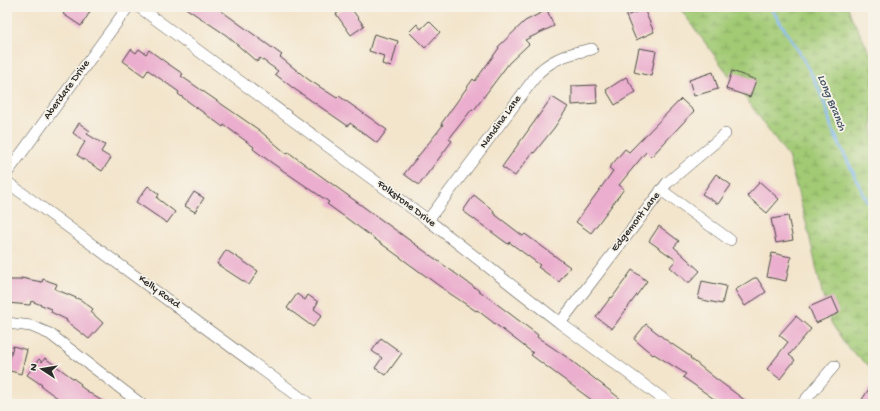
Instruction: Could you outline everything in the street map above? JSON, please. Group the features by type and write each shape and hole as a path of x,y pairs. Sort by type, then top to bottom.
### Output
{"street":[{"name":"Aberdare Drive","path":"7,173 128,7"},
{"name":"Folkstone Drive","path":"139,7 428,220 560,323 670,404"},
{"name":"Nandina Lane","path":"428,220 539,72 546,65 570,53 592,49"},
{"name":"Edgemont Lane","path":"560,323 661,190 674,176 725,134"},
{"name":"Kelly Road","path":"7,182 214,332 306,403"},
{"path":"661,190 730,240"},
{"path":"7,323 31,326 50,334 141,404"},
{"path":"802,404 834,366"}],"green space":[{"path":"679,7 848,7 873,59 873,369 848,348 832,324 826,310 807,226 788,156"}],"building":[{"path":"67,7 93,7 81,26 63,14"},
{"path":"184,7 216,7 282,55 280,57 309,80 337,98 339,96 387,130 377,143 350,123 348,126 275,74 278,71 260,58 257,62 226,35"},
{"path":"346,7 350,7 364,26 351,35 336,14"},
{"path":"644,9 654,32 636,40 626,16"},
{"path":"547,10 554,26 525,40 529,44 509,63 474,110 472,109 449,139 452,141 419,185 404,174 443,125 441,124 473,79 475,81 499,48 498,47 525,21"},
{"path":"429,21 440,32 425,48 409,32 417,24 421,29"},
{"path":"374,34 398,41 391,67 382,64 384,56 369,51"},
{"path":"639,48 656,51 651,76 634,72"},
{"path":"131,49 136,53 139,49 146,54 149,50 183,74 181,76 259,130 287,154 288,152 485,295 538,335 537,337 568,358 627,404 597,404 531,355 533,353 477,310 476,311 449,293 327,204 329,202 272,163 253,149 254,147 224,125 223,127 178,94 179,92 148,70 144,76 123,61"},
{"path":"732,71 756,80 750,97 726,89"},
{"path":"713,72 718,89 694,96 689,80"},
{"path":"626,77 636,92 615,105 606,90"},
{"path":"596,85 597,103 572,105 572,86"},
{"path":"552,97 568,107 554,128 515,176 502,167"},
{"path":"681,99 694,111 651,157 646,152 619,185 624,189 591,233 576,222 613,171 609,168 625,149 629,152"},
{"path":"79,123 90,131 87,134 105,145 101,152 111,158 102,171 77,155 85,142 73,133"},
{"path":"716,174 731,185 718,204 702,194"},
{"path":"760,182 779,199 767,213 747,196"},
{"path":"148,186 159,194 157,198 175,212 167,223 136,202"},
{"path":"194,192 204,198 195,212 185,206"},
{"path":"474,195 494,211 493,213 523,236 525,234 570,267 559,282 538,267 540,265 509,242 508,244 463,211"},
{"path":"788,216 793,240 776,243 771,219"},
{"path":"659,226 679,241 674,247 700,271 690,282 687,282 670,267 676,260 649,241"},
{"path":"226,250 258,271 249,285 217,264"},
{"path":"772,253 791,257 786,281 767,277"},
{"path":"632,270 647,281 612,329 596,317"},
{"path":"21,278 42,282 43,279 57,284 55,289 81,300 93,309 91,312 103,323 89,339 66,321 67,320 51,312 52,309 31,301 30,305 7,303 7,280 21,280"},
{"path":"754,278 757,278 766,292 745,306 735,290"},
{"path":"702,281 726,286 722,304 698,299"},
{"path":"297,294 305,300 308,295 318,302 314,309 322,315 313,327 287,308"},
{"path":"832,297 839,313 816,323 809,307"},
{"path":"796,316 811,329 789,355 795,360 780,379 767,369 788,342 779,335"},
{"path":"646,324 691,357 690,358 715,378 750,404 721,404 683,377 686,374 654,354 653,355 634,339"},
{"path":"381,338 402,353 386,375 375,368 382,358 372,351"},
{"path":"13,346 27,350 21,374 7,370"},
{"path":"45,358 81,384 80,386 107,404 66,404 41,386 42,385 27,375 39,359 42,362"},
{"path":"873,383 873,404 859,404"}],"waterway":[{"name":"Long Branch","path":"770,7 798,49 815,80 822,96 831,127 867,201 873,207"}]}
